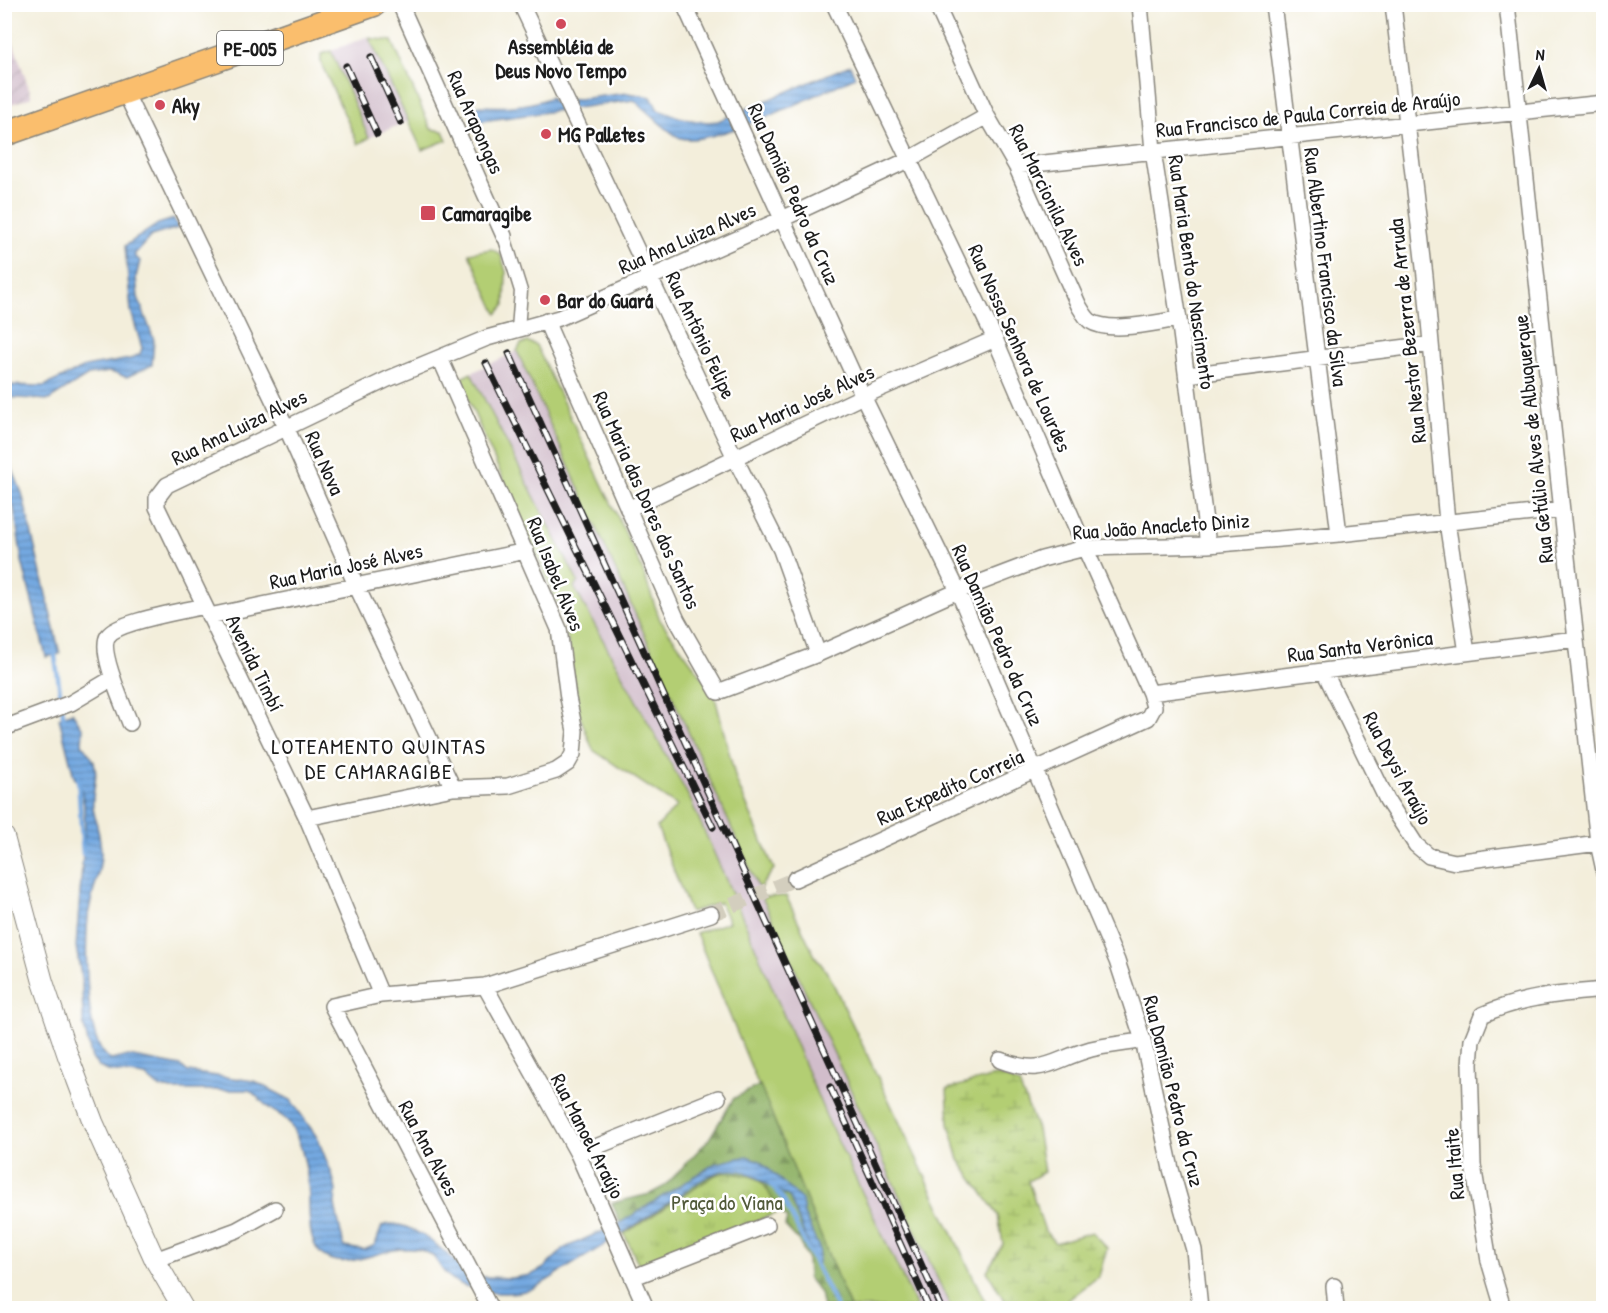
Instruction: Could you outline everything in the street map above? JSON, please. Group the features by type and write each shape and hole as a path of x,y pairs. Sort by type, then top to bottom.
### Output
{"main road":[{"name":"PE-005","path":"4,134 374,4"}],"street":[{"name":"Rua Arapongas","path":"400,4 504,236 521,291 518,329"},
{"name":"Rua Antônio Felipe","path":"521,4 735,458 777,540 818,654"},
{"name":"Rua Damião Pedro da Cruz","path":"684,4 863,396 958,591 1117,962 1143,1040 1171,1169 1194,1250 1200,1308"},
{"name":"Rua Nossa Senhora de Lourdes","path":"834,4 995,339 1150,693 1153,714"},
{"name":"Rua Marcionila Alves","path":"936,4 987,116 1016,166 1079,306 1090,321 1105,326 1124,326 1179,318"},
{"name":"Rua Maria Bento do Nascimento","path":"1140,4 1153,151 1187,375 1208,545"},
{"name":"Rua Albertino Francisco da Silva","path":"1273,4 1339,534"},
{"name":"Rua Nestor Bezerra de Arruda","path":"1393,4 1431,344 1447,522 1467,653"},
{"name":"Rua Getúlio Alves de Albuquerque","path":"1507,4 1575,639 1598,843 1604,870"},
{"name":"Rua Nova","path":"125,92 287,429 356,585 453,788"},
{"name":"Rua Francisco de Paula Correia de Araújo","path":"1016,166 1520,114 1604,103"},
{"name":"Rua Ana Luiza Alves","path":"167,485 388,379 518,329 546,321 782,219 910,159 987,116"},
{"name":"Rua Maria das Dores dos Santos","path":"546,321 677,620 717,692"},
{"name":"Rua Maria José Alves","path":"628,509 863,396 995,339"},
{"path":"1187,375 1431,344"},
{"name":"Rua Isabel Alves","path":"307,818 453,788 508,786 536,778 568,763 573,754 575,731 558,629 440,358"},
{"name":"Avenida Timbí","path":"167,485 157,498 157,507 307,818 381,995"},
{"name":"Rua João Anacleto Diniz","path":"717,692 818,654 958,591 1042,559 1085,548 1208,545 1339,534 1561,510"},
{"name":"Rua Maria José Alves","path":"130,723 113,678 105,647 107,637 116,629 526,551"},
{"name":"Rua Santa Verônica","path":"1150,693 1575,639"},
{"name":"Rua Deysi Araújo","path":"1324,671 1387,800 1416,845 1429,856 1455,862 1598,843"},
{"path":"4,728 71,703 113,678"},
{"name":"Rua Expedito Correia","path":"795,879 1034,772 1153,714"},
{"path":"4,837 43,982 93,1122 155,1260 183,1308"},
{"path":"381,995 485,986 711,914"},
{"name":"Rua Manoel Araújo","path":"485,986 578,1154 646,1308"},
{"name":"Rua Itaite","path":"1503,1308 1490,1261 1473,1165 1470,1064 1472,1040 1482,1015 1521,1000 1604,990"},
{"name":"Rua Ana Alves","path":"381,995 332,1006 489,1306"},
{"path":"1000,1060 1032,1068 1050,1066 1091,1049 1143,1040"},
{"path":"578,1154 718,1098"},
{"path":"155,1260 237,1230 274,1209"},
{"path":"634,1277 767,1225"},
{"path":"1334,1286 1336,1308"}],"shaded area":[{"path":"5,19 32,97 4,106"},
{"path":"366,37 369,38 408,121 369,138 331,51"},
{"path":"517,351 762,897 951,1308 917,1308 826,1116 690,798 574,587 578,582 471,373"}],"green space":[{"path":"369,38 392,41 431,129 443,131 447,140 422,150"},
{"path":"331,51 369,138 358,144 321,63 321,54"},
{"path":"492,249 501,255 506,272 505,305 497,314 469,253"},
{"path":"528,342 536,345 641,566 660,620 714,693 736,780 774,869 759,889 517,351 521,344"},
{"path":"471,373 578,582 574,587 690,799 826,1116 917,1308 850,1308 696,933 729,922 720,903 690,912 657,827 677,806 593,750 579,714 564,618 459,379"},
{"path":"786,896 815,956 829,975 988,1308 951,1308 762,897"},
{"path":"998,1075 1019,1084 1037,1129 1044,1172 1028,1181 1045,1231 1055,1243 1092,1232 1107,1248 1099,1276 1058,1308 1016,1308 1004,1300 987,1271 1003,1244 998,1215 959,1160 949,1124 947,1089"},
{"path":"760,1085 850,1308 823,1308 820,1293 808,1278 807,1257 798,1240 785,1226 787,1218 763,1185 750,1176 730,1173 715,1175 624,1234 612,1203 650,1194 665,1186 709,1139 734,1098"},
{"name":"Praça do Viana","path":"724,1173 747,1176 760,1181 779,1212 640,1267 624,1234 715,1175"}],"water":[{"path":"850,65 855,77 741,127 696,139 676,136 634,100 475,122 472,106 513,106 542,101 551,97 553,102 628,93 651,97 658,110 695,121 710,122 718,121"},
{"path":"174,219 178,228 151,236 134,255 140,261 136,277 138,297 154,340 152,365 127,377 109,372 88,375 49,400 5,397 5,385 44,386 85,367 130,359 140,354 142,348 131,311 125,246 158,224"},
{"path":"4,448 22,493 60,654 46,657 22,561 14,508 5,485"},
{"path":"72,712 83,729 82,744 93,760 95,768 93,808 101,853 87,925 87,967 91,1015 95,1036 102,1052 111,1060 128,1056 181,1066 188,1072 254,1081 291,1100 317,1137 332,1174 336,1190 335,1205 344,1247 364,1250 375,1245 382,1226 392,1224 404,1226 429,1240 468,1276 511,1278 531,1275 544,1268 565,1248 620,1223 714,1164 747,1156 760,1161 802,1200 804,1214 820,1250 817,1267 790,1198 752,1175 735,1170 722,1171 703,1179 648,1217 530,1290 495,1293 474,1289 447,1275 430,1254 413,1249 387,1251 351,1261 329,1259 321,1254 315,1246 310,1226 308,1184 302,1153 294,1131 285,1119 249,1090 171,1090 158,1087 145,1076 108,1071 99,1067 92,1059 83,1023 82,981 76,947 85,827 84,805 81,788 74,777 59,718"}],"waterway":[{"path":"54,649 64,721"},
{"path":"78,778 83,854"},
{"path":"770,1184 783,1199 837,1308"}],"tunnel":[{"path":"711,914 795,879"}],"railway":[{"path":"371,57 401,123"},
{"path":"346,66 377,134"},
{"path":"509,353 941,1308"},
{"path":"486,363 713,827"},
{"path":"830,1087 929,1308"}],"place":[{"name":"Assembléia de Deus Novo Tempo","path":"561,24"},
{"name":"Aky","path":"160,105"},
{"name":"MG Palletes","path":"546,134"},
{"name":"Camaragibe","path":"428,213"},
{"name":"Bar do Guará","path":"545,300"}],"district":[{"name":"LOTEAMENTO QUINTAS DE CAMARAGIBE","path":"379,758"}]}
